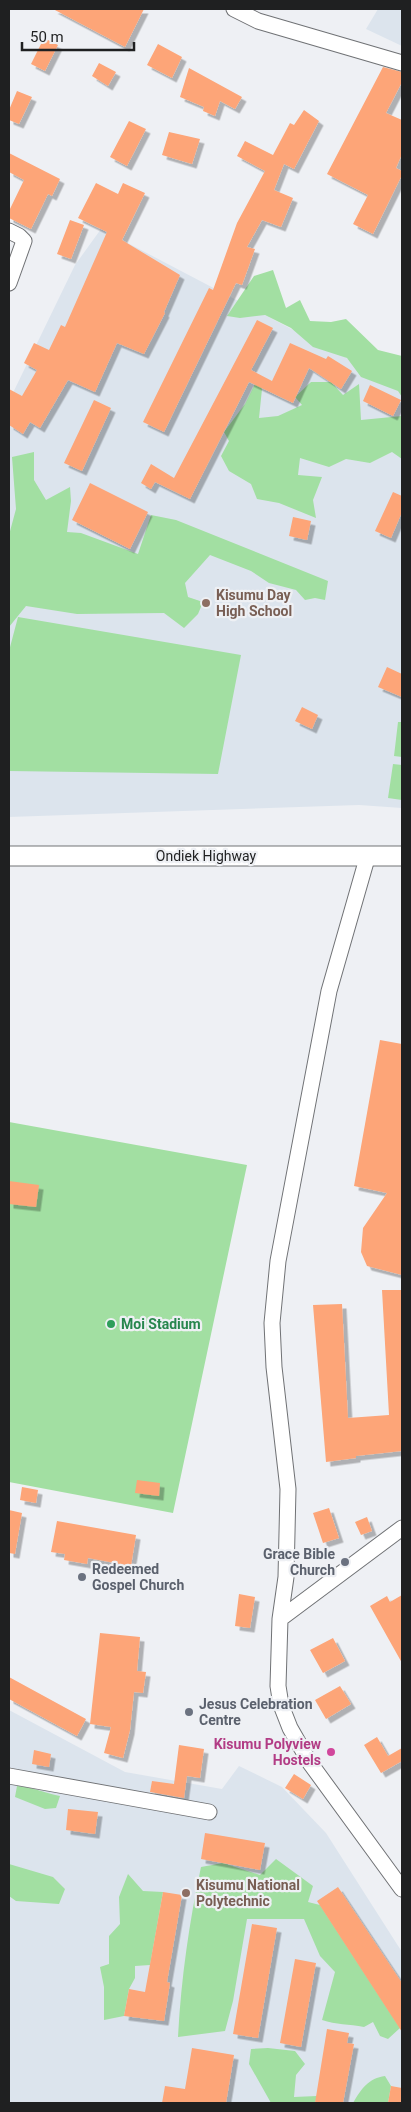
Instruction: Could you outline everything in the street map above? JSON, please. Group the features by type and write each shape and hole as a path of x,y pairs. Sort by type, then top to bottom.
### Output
{"main road":[{"name":"Ondiek Highway","path":"9,856 402,856"}],"street":[{"path":"234,9 258,22 402,63"},
{"path":"9,231 24,241 9,283"},
{"path":"368,855 330,991 278,1261 272,1323 274,1367 288,1489 286,1577 280,1619 278,1686 281,1705 290,1728 310,1763 402,1889"},
{"path":"280,1619 402,1528"},
{"path":"9,1776 210,1812"}],"shaded area":[{"path":"378,9 402,9 402,46 366,29"},
{"name":"Kisumu Day High School","path":"101,229 402,387 402,808 359,805 9,817 9,401 75,265"},
{"name":"Kisumu National Polytechnic","path":"9,1710 125,1772 222,1789 239,1766 282,1787 326,1833 402,1952 402,2103 9,2103"}],"green space":[{"path":"273,270 286,308 300,300 310,321 331,322 346,319 378,350 402,356 402,397 398,391 361,377 347,358 313,347 291,328 265,315 240,318 227,316 254,276"},
{"path":"257,380 262,389 259,418 278,416 302,405 295,397 311,382 331,382 343,395 359,384 361,420 402,416 402,459 392,452 370,463 346,459 329,467 300,458 298,475 322,477 313,500 316,518 279,503 257,499 251,484 229,471 221,456 229,441 224,432 245,404"},
{"path":"34,452 34,480 46,500 70,487 71,501 67,532 81,533 138,554 151,515 176,520 328,581 325,600 315,598 305,600 296,590 269,583 251,571 210,555 185,583 188,597 203,602 198,614 184,628 164,613 77,614 26,606 9,627 9,535 16,509 12,457"},
{"path":"18,617 241,655 218,774 9,771 9,651"},
{"path":"398,722 402,722 402,757 394,756"},
{"path":"393,764 402,765 402,800 388,798"},
{"name":"Moi Stadium","path":"9,1122 247,1165 173,1513 9,1482"},
{"path":"17,1786 60,1796 56,1808 45,1809 15,1797"},
{"path":"276,1859 313,1886 308,1902 320,1905 400,2028 388,2039 380,2036 373,2022 364,2027 322,2020 335,1972 320,1956 304,1919 247,1919 233,2001 225,2031 178,2037 186,1952 201,1867 223,1863 260,1875"},
{"path":"9,1864 53,1877 65,1889 59,1904 16,1901 9,1896"},
{"path":"128,1874 143,1891 163,1892 150,1965 135,1966 135,1978 129,1989 124,2016 104,2020 104,1987 100,1967 109,1964 109,1936 120,1924 119,1897"},
{"path":"268,2048 295,2051 305,2064 296,2075 294,2097 317,2096 315,2103 271,2103 249,2064 251,2049"},
{"path":"385,2076 391,2086 388,2103 353,2103 366,2085 374,2079"}],"building":[{"path":"53,9 144,9 125,47"},
{"path":"44,38 58,45 45,71 31,64"},
{"path":"158,44 182,57 172,78 147,65"},
{"path":"99,63 116,72 108,86 92,76"},
{"path":"383,67 402,72 402,82 386,113 402,120 402,154 396,168 402,171 402,175 373,234 353,224 368,195 327,174"},
{"path":"189,68 242,97 235,109 220,101 215,116 203,111 204,107 180,97"},
{"path":"17,91 32,97 19,124 9,120 9,110"},
{"path":"304,110 319,121 294,169 284,164 274,190 293,198 281,227 262,220 247,247 255,249 242,285 236,283 164,432 143,422 209,288 213,290 237,223 265,171 237,156 245,141 273,155 290,123 294,125"},
{"path":"129,121 146,129 127,166 110,157"},
{"path":"169,132 200,139 192,164 162,155"},
{"path":"9,153 60,179 52,196 48,194 31,229 9,218 9,211 24,180 9,172"},
{"path":"96,183 118,194 123,183 145,193 122,240 180,275 165,313 144,354 117,343 95,392 68,380 40,428 30,422 23,434 9,425 9,389 22,396 37,370 24,363 34,343 49,350 61,325 65,327 107,232 78,218"},
{"path":"70,220 84,225 71,259 57,254"},
{"path":"257,320 273,328 251,370 272,381 290,343 326,359 328,356 352,371 341,389 309,368 293,403 249,382 190,499 155,482 151,489 141,483 151,464 174,478"},
{"path":"370,385 401,400 393,416 363,401"},
{"path":"94,400 111,408 82,471 64,463"},
{"path":"90,483 148,512 130,549 72,520"},
{"path":"393,492 402,496 402,512 391,538 375,531"},
{"path":"293,517 311,521 307,540 289,536"},
{"path":"387,667 402,674 402,697 378,687"},
{"path":"302,707 318,715 312,729 295,721"},
{"path":"380,1040 402,1044 402,1275 367,1266 361,1252 363,1228 387,1193 354,1186"},
{"path":"9,1181 39,1185 36,1207 9,1204"},
{"path":"382,1290 402,1290 402,1451 356,1456 356,1458 326,1462 313,1305 342,1304 348,1418 389,1415"},
{"path":"137,1480 160,1483 159,1496 135,1493"},
{"path":"22,1487 38,1490 36,1503 20,1500"},
{"path":"329,1508 339,1538 323,1543 313,1513"},
{"path":"9,1510 22,1513 15,1554 9,1553"},
{"path":"367,1517 372,1531 361,1535 355,1522"},
{"path":"57,1521 136,1535 131,1566 88,1558 87,1564 64,1560 65,1554 51,1552"},
{"path":"239,1594 255,1597 250,1628 235,1626"},
{"path":"402,1595 402,1663 370,1606 387,1596 390,1602"},
{"path":"100,1633 140,1637 137,1671 146,1672 143,1693 134,1692 130,1730 123,1758 104,1753 111,1727 90,1724"},
{"path":"333,1638 345,1661 323,1673 310,1650"},
{"path":"9,1677 86,1719 77,1736 9,1699"},
{"path":"340,1686 351,1704 326,1719 315,1700"},
{"path":"377,1737 388,1756 402,1748 402,1761 381,1773 364,1745"},
{"path":"179,1745 204,1749 200,1778 187,1776 184,1798 150,1792 152,1781 174,1784"},
{"path":"34,1750 51,1754 49,1767 32,1764"},
{"path":"294,1774 311,1785 303,1799 285,1788"},
{"path":"68,1809 98,1812 95,1834 66,1830"},
{"path":"205,1833 265,1843 260,1870 201,1859"},
{"path":"338,1887 402,1983 402,2032 317,1901"},
{"path":"163,1892 182,1895 167,1982 170,1983 164,2021 124,2016 129,1989 145,1992"},
{"path":"252,1924 277,1928 258,2038 233,2034"},
{"path":"295,1959 316,1963 301,2047 280,2043"},
{"path":"327,2029 349,2033 347,2043 354,2044 343,2103 315,2103"},
{"path":"192,2048 234,2055 226,2103 162,2103 165,2086 185,2089"},
{"path":"391,2086 402,2088 402,2103 388,2103"}],"place":[{"name":"Kisumu Day High School","path":"206,603"},
{"name":"Moi Stadium","path":"111,1324"},
{"name":"Grace Bible Church","path":"345,1562"},
{"name":"Redeemed Gospel Church","path":"82,1577"},
{"name":"Jesus Celebration Centre","path":"189,1712"},
{"name":"Kisumu Polyview Hostels","path":"331,1752"},
{"name":"Kisumu National Polytechnic","path":"186,1893"}]}
